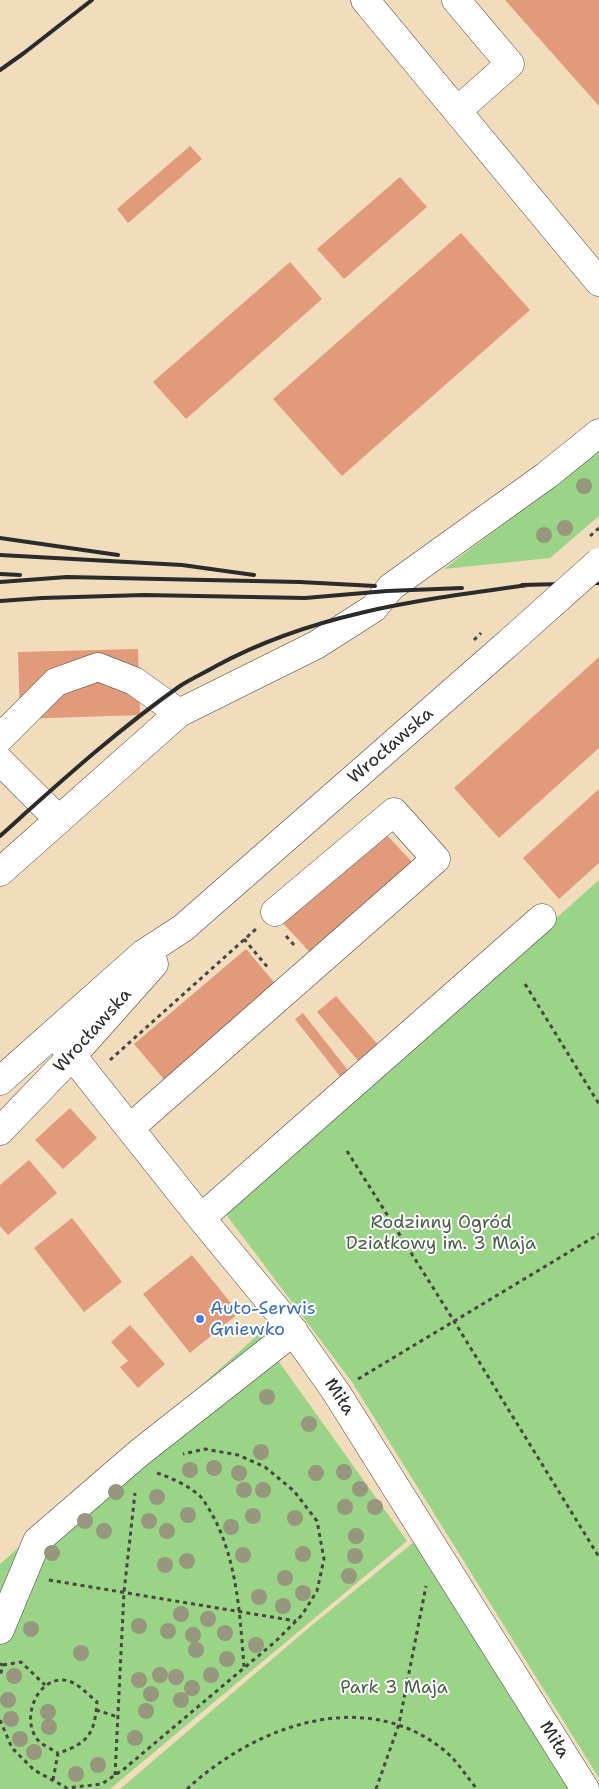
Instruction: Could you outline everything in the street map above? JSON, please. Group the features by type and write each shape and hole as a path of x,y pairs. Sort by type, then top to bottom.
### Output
{"street":[{"path":"365,0 599,282"},
{"path":"456,0 510,64 457,111"},
{"path":"0,872 179,714 316,645 374,608 391,587 547,475 599,433"},
{"name":"Wrocławska","path":"0,1081 144,954 183,928 599,562"},
{"path":"0,738 56,682 98,666 134,682 179,714"},
{"path":"0,761 59,820"},
{"path":"130,1128 436,859 394,812 272,914"},
{"path":"201,1218 542,918"},
{"name":"Wrocławska","path":"0,1131 73,1055 153,966 183,928"},
{"name":"Miła","path":"54,1032 201,1218 294,1331 336,1392 584,1789"},
{"path":"0,1630 37,1541 139,1453 294,1331"}],"path":[{"path":"90,1078 272,914 313,966"},
{"path":"244,939 287,990"},
{"path":"525,984 599,1104"},
{"path":"347,1151 599,1557"},
{"path":"352,1382 599,1234"},
{"path":"0,1720 12,1748 34,1770 68,1788 102,1784 276,1641 302,1615 317,1590 324,1559 317,1521 294,1491 265,1467 238,1455 205,1449 180,1455"},
{"path":"115,1775 124,1592 139,1453"},
{"path":"139,1453 152,1471 171,1477 201,1497 220,1527 240,1612 244,1668"},
{"path":"376,1789 399,1724 434,1549"},
{"path":"23,1576 296,1621"},
{"path":"0,1676 2,1664 21,1662 45,1685"},
{"path":"61,1680 74,1683 97,1702 96,1710 96,1721 90,1734 75,1748 58,1753 43,1744 34,1735 31,1717 35,1698 45,1685 61,1680"},
{"path":"96,1710 118,1717"},
{"path":"187,1789 202,1774 243,1747 282,1730 311,1720 370,1718 399,1724 445,1751 460,1765 477,1789"},
{"path":"53,1780 58,1753"}],"green space":[{"path":"599,452 599,516 550,558 444,569"},
{"name":"Rodzinny Ogród Działkowy im. 3 Maja","path":"599,880 599,1778 352,1382 225,1213"},
{"path":"259,1334 407,1541 110,1789 0,1789 0,1564"},
{"name":"Park 3 Maja","path":"420,1537 576,1789 120,1789 311,1626"}],"building":[{"path":"505,0 599,0 599,106"},
{"path":"190,146 202,159 128,223 117,209"},
{"path":"400,177 427,207 344,279 317,249"},
{"path":"461,233 530,310 342,476 273,399"},
{"path":"290,262 322,299 186,419 153,382"},
{"path":"138,649 140,715 20,719 18,652"},
{"path":"599,657 599,748 499,838 454,788"},
{"path":"599,789 599,863 559,899 523,858"},
{"path":"380,828 417,867 317,960 281,921"},
{"path":"246,949 279,988 167,1083 134,1044"},
{"path":"336,996 379,1046 360,1063 317,1012"},
{"path":"303,1013 350,1073 342,1079 295,1019"},
{"path":"70,1108 97,1138 63,1169 35,1140"},
{"path":"29,1160 57,1193 8,1235 0,1226 0,1185"},
{"path":"72,1218 122,1282 84,1312 34,1248"},
{"path":"192,1255 239,1313 190,1353 143,1294"},
{"path":"130,1325 165,1364 138,1388 120,1367 128,1361 111,1342"}],"railway":[{"path":"0,70 92,0"},
{"path":"0,538 118,555"},
{"path":"0,555 182,565 254,575"},
{"path":"0,574 20,575"},
{"path":"0,582 67,577 300,582 375,586"},
{"path":"522,585 599,583"},
{"path":"0,836 88,758 156,703 180,686 253,648 291,633 368,611 407,603 528,585"},
{"path":"0,601 144,595 305,598 387,591 462,588"}],"place":[{"name":"Auto-Serwis Gniewko","path":"200,1319"}]}
